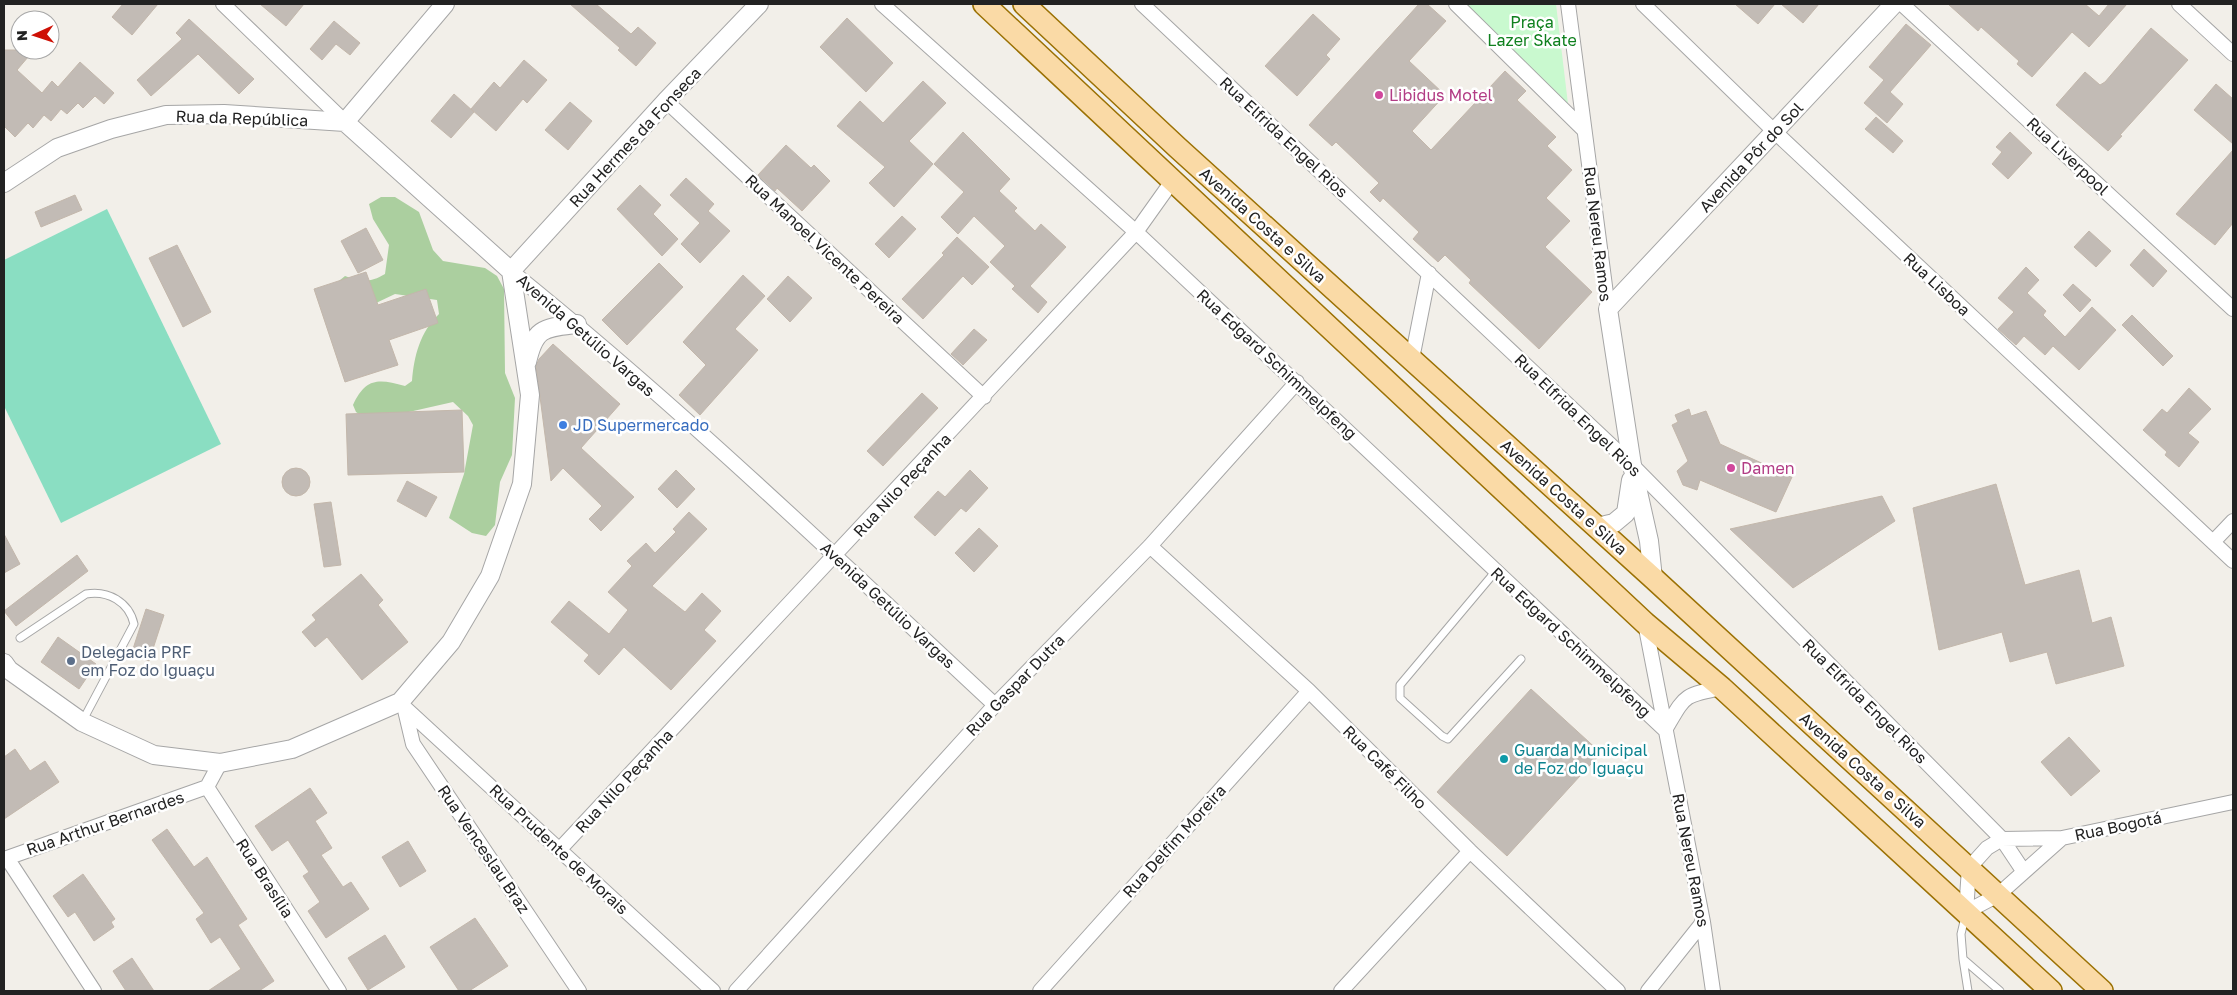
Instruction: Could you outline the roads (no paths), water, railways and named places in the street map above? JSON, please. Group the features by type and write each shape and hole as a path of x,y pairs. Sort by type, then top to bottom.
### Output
{"main road":[{"name":"Avenida Costa e Silva","path":"984,4 1646,623 1722,688 2051,991"},
{"name":"Avenida Costa e Silva","path":"1024,4 1178,148 1597,527 2102,991"}],"street":[{"name":"Avenida Getúlio Vargas","path":"223,4 345,122 511,271 577,324 836,556 995,705"},
{"path":"345,122 445,4"},
{"name":"Rua Hermes da Fonseca","path":"511,271 666,101 759,4"},
{"name":"Rua Edgard Schimmelpfeng","path":"882,4 1136,232 1665,730"},
{"name":"Rua Elfrida Engel Rios","path":"1142,4 1632,465 2002,839 2024,872"},
{"path":"1456,4 1584,130"},
{"name":"Rua Nereu Ramos","path":"1568,4 1608,309 1632,465"},
{"name":"Rua Lisboa","path":"1643,4 1775,132 2233,561"},
{"name":"Avenida Pôr do Sol","path":"1608,309 1894,4"},
{"name":"Rua Liverpool","path":"1902,4 2233,309"},
{"path":"2179,4 2233,54"},
{"name":"Rua Manoel Vicente Pereira","path":"666,101 984,397"},
{"name":"Rua da República","path":"4,183 57,148 111,129 166,115 224,114 345,122"},
{"name":"Rua Nilo Peçanha","path":"560,849 836,556 1136,232 1173,180"},
{"path":"4,663 9,670 82,722 154,755 220,763 292,750 402,704 451,642 490,576 522,484 530,396 511,271"},
{"path":"1412,359 1429,273"},
{"path":"526,365 531,343 544,330 577,324"},
{"name":"Rua Gaspar Dutra","path":"736,991 995,705 1150,546 1297,382"},
{"path":"1597,527 1614,523 1626,513 1630,497 1632,465"},
{"path":"1632,465 1649,541 1652,578"},
{"path":"2213,542 2233,521"},
{"name":"Rua Café Filho","path":"1150,546 1309,691 1470,851 1618,991"},
{"name":"Rua Nereu Ramos","path":"1646,623 1665,730 1704,922 1713,991"},
{"path":"1665,730 1681,702 1693,693 1722,688"},
{"name":"Rua Delfim Moreira","path":"1040,991 1309,691"},
{"name":"Rua Prudente de Morais","path":"402,704 713,991"},
{"name":"Rua Venceslau Braz","path":"402,704 413,744 579,991"},
{"path":"207,787 220,763"},
{"name":"Rua Arthur Bernardes","path":"5,858 207,787"},
{"name":"Rua Brasília","path":"207,787 340,991"},
{"name":"Rua Bogotá","path":"2002,839 2062,838 2233,802"},
{"path":"1966,912 1998,895 2062,838"},
{"path":"1966,912 1969,868 1986,848 2002,839"},
{"path":"1341,991 1470,851"},
{"path":"5,858 94,991"},
{"path":"1648,991 1704,922"}],"lane":[{"path":"1495,572 1400,685 1400,698 1442,736 1448,739 1521,659"},
{"path":"20,638 86,594 98,592 119,601 131,610 134,624 82,722"},
{"path":"1966,912 1961,934 1968,991"},
{"path":"1963,959 2000,991"}],"place":[{"name":"Libidus Motel","path":"1379,95"},
{"name":"JD Supermercado","path":"563,425"},
{"name":"Damen","path":"1731,468"},
{"name":"Delegacia PRF em Foz do Iguaçu","path":"71,661"},
{"name":"Guarda Municipal de Foz do Iguaçu","path":"1504,759"}],"park label":[{"name":"Praça Lazer Skate","path":"1532,31"}]}
